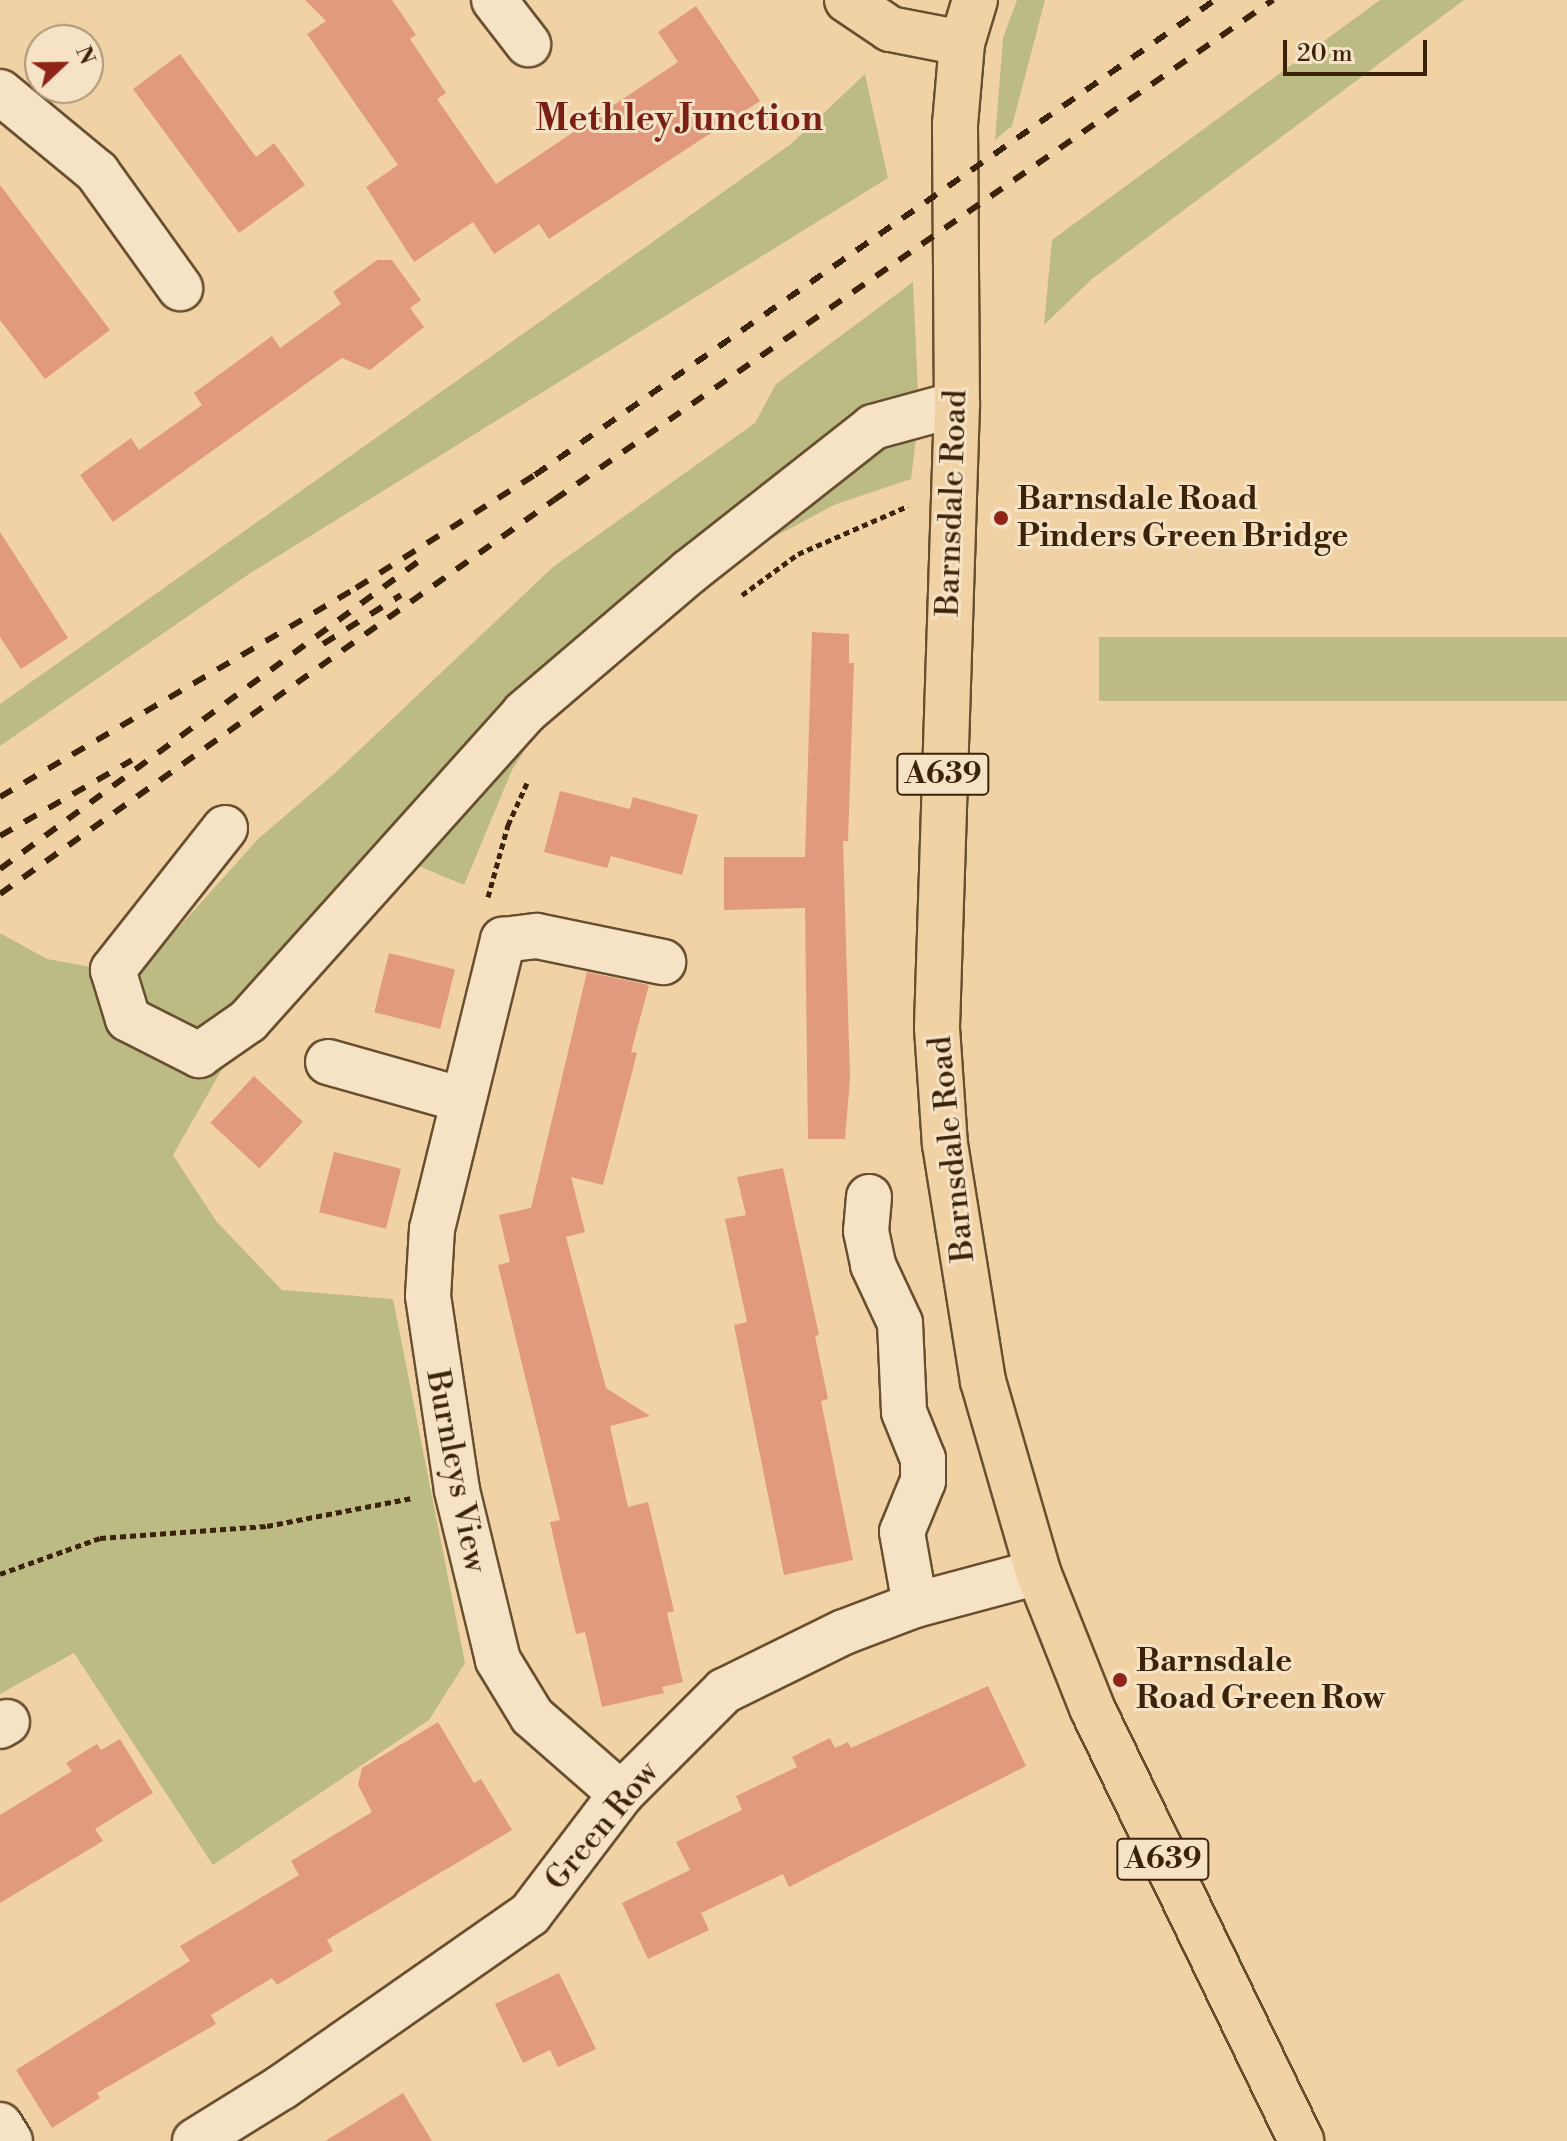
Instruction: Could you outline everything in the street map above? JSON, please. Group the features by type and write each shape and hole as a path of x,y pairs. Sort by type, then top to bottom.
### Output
{"main road":[{"path":"847,0 890,29 962,43"},
{"name":"A639","path":"962,43 975,0"},
{"name":"Barnsdale Road","path":"962,43 955,124 957,404 938,1013 945,1144 983,1381 1038,1572 1092,1708 1301,2141"}],"street":[{"path":"494,0 528,44"},
{"path":"0,92 97,172 180,288"},
{"path":"225,828 113,970 128,1019 199,1055 248,1021 392,855 535,703 689,572 873,427 957,404"},
{"path":"503,940 537,936 663,962"},
{"name":"Burnleys View","path":"503,940 460,1099 432,1229 428,1296 457,1490 487,1629 514,1689 555,1740 621,1794"},
{"path":"328,1062 460,1099"},
{"path":"869,1197 866,1231 870,1254 900,1323 904,1412 923,1459 923,1481 902,1532 915,1605"},
{"name":"Green Row","path":"195,2141 282,2087 530,1914 621,1794 724,1691 844,1632 915,1605 1038,1572"},
{"path":"0,2125 10,2141"}],"path":[{"path":"737,598 798,554 862,523 954,489"},
{"path":"503,940 487,894 528,781"},
{"path":"0,1574 100,1538 267,1526 457,1490"}],"shaded area":[{"path":"1017,0 1045,0 1012,126 995,140 1003,38"},
{"path":"1380,0 1464,0 1092,279 1044,325 1052,240"},
{"path":"865,74 888,178 249,574 0,746 0,704 791,144"},
{"path":"913,282 919,415 911,479 834,505 692,581 556,701 512,770 464,885 404,860 224,1066 173,1155 216,1221 282,1290 393,1299 465,1663 429,1720 213,1865 74,1653 0,1694 0,933 47,959 136,975 258,839 335,773 553,567 755,423 776,384"},
{"path":"1099,637 1567,637 1567,701 1099,701"}],"building":[{"path":"305,0 392,0 416,35 410,39 446,93 437,99 496,184 678,62 658,32 696,6 760,101 549,239 539,224 494,254 473,222 414,262 366,187 398,165 307,34 326,21"},
{"path":"180,54 256,157 274,143 305,185 239,233 133,89"},
{"path":"0,185 110,330 45,379 0,320"},
{"path":"377,260 392,260 421,300 410,308 424,327 370,370 342,358 113,522 80,475 131,438 139,450 202,405 194,393 272,336 280,348 341,304 333,292"},
{"path":"0,532 68,638 21,669 0,637"},
{"path":"812,632 849,634 849,663 854,663 848,841 843,841 850,1079 845,1139 808,1139 805,908 724,910 724,857 805,857"},
{"path":"560,791 630,809 633,797 698,815 682,875 611,856 607,868 544,852"},
{"path":"389,953 455,969 440,1029 374,1012"},
{"path":"587,972 649,985 631,1052 637,1053 603,1185 571,1177 585,1232 566,1237 606,1388 650,1416 610,1426 628,1507 648,1502 674,1611 667,1613 683,1682 662,1687 664,1693 602,1707 585,1632 576,1634 561,1571 550,1522 560,1520 498,1265 510,1262 499,1215 531,1208"},
{"path":"254,1076 303,1122 259,1169 210,1123"},
{"path":"334,1152 401,1169 386,1229 319,1212"},
{"path":"783,1168 819,1335 815,1336 828,1399 821,1401 853,1560 784,1575 734,1325 747,1322 725,1219 746,1215 737,1177"},
{"path":"988,1686 1026,1766 789,1887 783,1874 701,1913 709,1930 648,1959 622,1903 690,1870 676,1842 742,1810 736,1796 797,1767 792,1757 830,1738 835,1748 848,1742 851,1748"},
{"path":"438,1722 474,1783 481,1779 512,1830 327,1940 333,1951 277,1985 272,1978 211,2015 216,2024 97,2093 100,2098 52,2128 16,2070 190,1961 180,1946 299,1875 291,1861 372,1812 358,1785 362,1768"},
{"path":"120,1739 153,1793 95,1829 103,1841 0,1903 0,1815 72,1771 66,1763 97,1744 101,1750"},
{"path":"559,1973 596,2049 558,2067 550,2050 523,2063 495,2004"},
{"path":"403,2093 432,2141 325,2141"}],"railway":[{"path":"0,797 356,588 535,475 1215,0"},
{"path":"0,894 554,500 1273,0"},
{"path":"0,869 419,561"},
{"path":"323,644 401,595"},
{"path":"0,836 132,760"}],"place":[{"name":"Barnsdale Road Pinders Green Bridge","path":"1001,518"},
{"name":"Barnsdale Road Green Row","path":"1120,1680"}],"district":[{"name":"Methley Junction","path":"679,120"}]}
